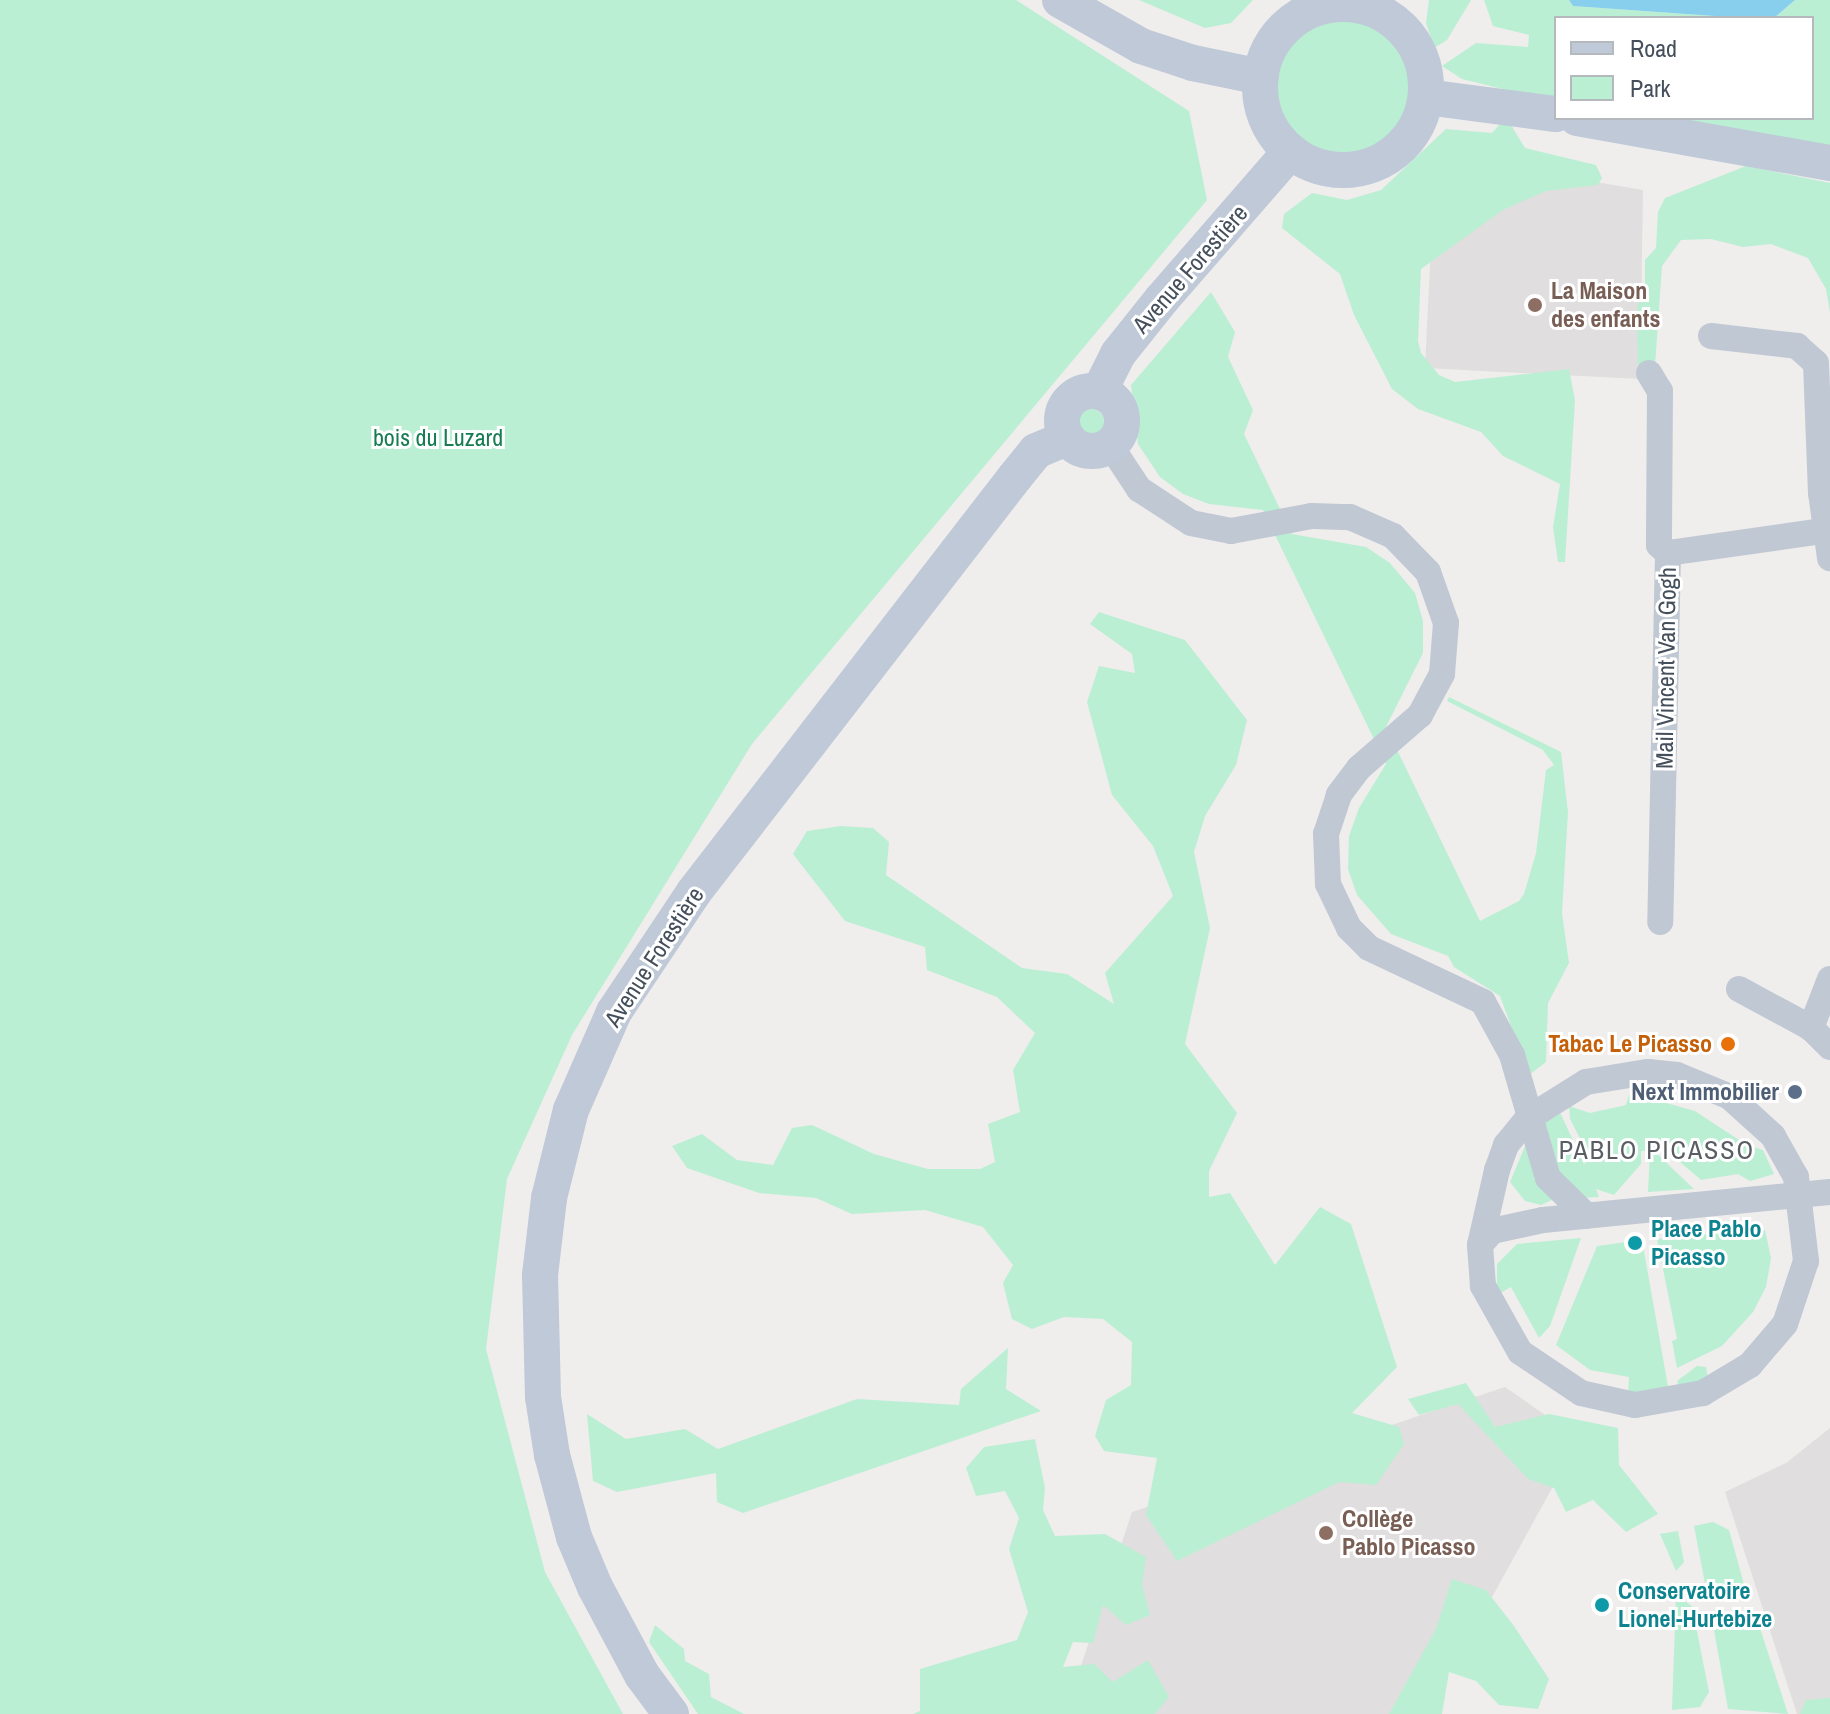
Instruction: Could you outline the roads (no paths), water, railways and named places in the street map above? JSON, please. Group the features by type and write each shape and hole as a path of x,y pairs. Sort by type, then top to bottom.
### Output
{"street":[{"path":"1060,0 1141,46 1261,77"},
{"path":"1349,4 1402,11 1424,67 1426,97 1405,143 1362,169 1312,165 1290,152 1266,117 1261,77 1282,31 1313,11 1349,4"},
{"path":"1426,97 1554,114"},
{"path":"1588,120 1830,163"},
{"name":"Avenue Forestière","path":"1099,392 1118,354 1144,321 1290,152"},
{"path":"1711,336 1797,346 1816,363 1830,558"},
{"name":"Mail Vincent Van Gogh","path":"1649,373 1660,391 1659,545 1668,553 1660,922"},
{"path":"1099,392 1115,402 1122,419 1110,445 1082,450 1067,438 1062,418 1070,400 1099,392"},
{"name":"Avenue Forestière","path":"671,1714 642,1675 595,1587 574,1537 552,1455 543,1397 539,1285 549,1198 571,1110 614,1012 694,892 1036,451 1067,438"},
{"path":"1110,445 1139,489 1191,523 1231,531 1312,516 1350,517 1393,536 1428,572 1446,623 1442,674 1420,715 1359,768 1339,795 1326,834 1328,884 1349,928 1369,948 1483,1002 1512,1055 1527,1119 1548,1178 1587,1216"},
{"path":"1668,553 1828,531"},
{"path":"1811,1028 1830,979"},
{"path":"1739,989 1811,1028 1830,1047"},
{"path":"1617,1074 1677,1075 1705,1084 1754,1115 1789,1160 1800,1195 1806,1261 1785,1324 1750,1365 1727,1381 1663,1403 1594,1397 1556,1381 1532,1363 1492,1309 1483,1286 1480,1245 1497,1170 1506,1145 1527,1119 1586,1082 1617,1074"},
{"path":"1497,1170 1505,1206 1513,1214 1543,1220"},
{"path":"1480,1245 1492,1231 1543,1220 1830,1192"}],"water":[{"path":"1569,0 1795,0 1776,16 1715,16 1573,6"}],"place":[{"name":"La Maison des enfants","path":"1535,305"},
{"name":"Tabac Le Picasso","path":"1728,1044"},
{"name":"Next Immobilier","path":"1795,1092"},
{"name":"Place Pablo Picasso","path":"1635,1243"},
{"name":"Collège Pablo Picasso","path":"1326,1533"},
{"name":"Conservatoire Lionel-Hurtebize","path":"1602,1605"}],"district":[{"name":"PABLO PICASSO","path":"1657,1150"}],"park label":[{"name":"bois du Luzard","path":"438,438"}]}
